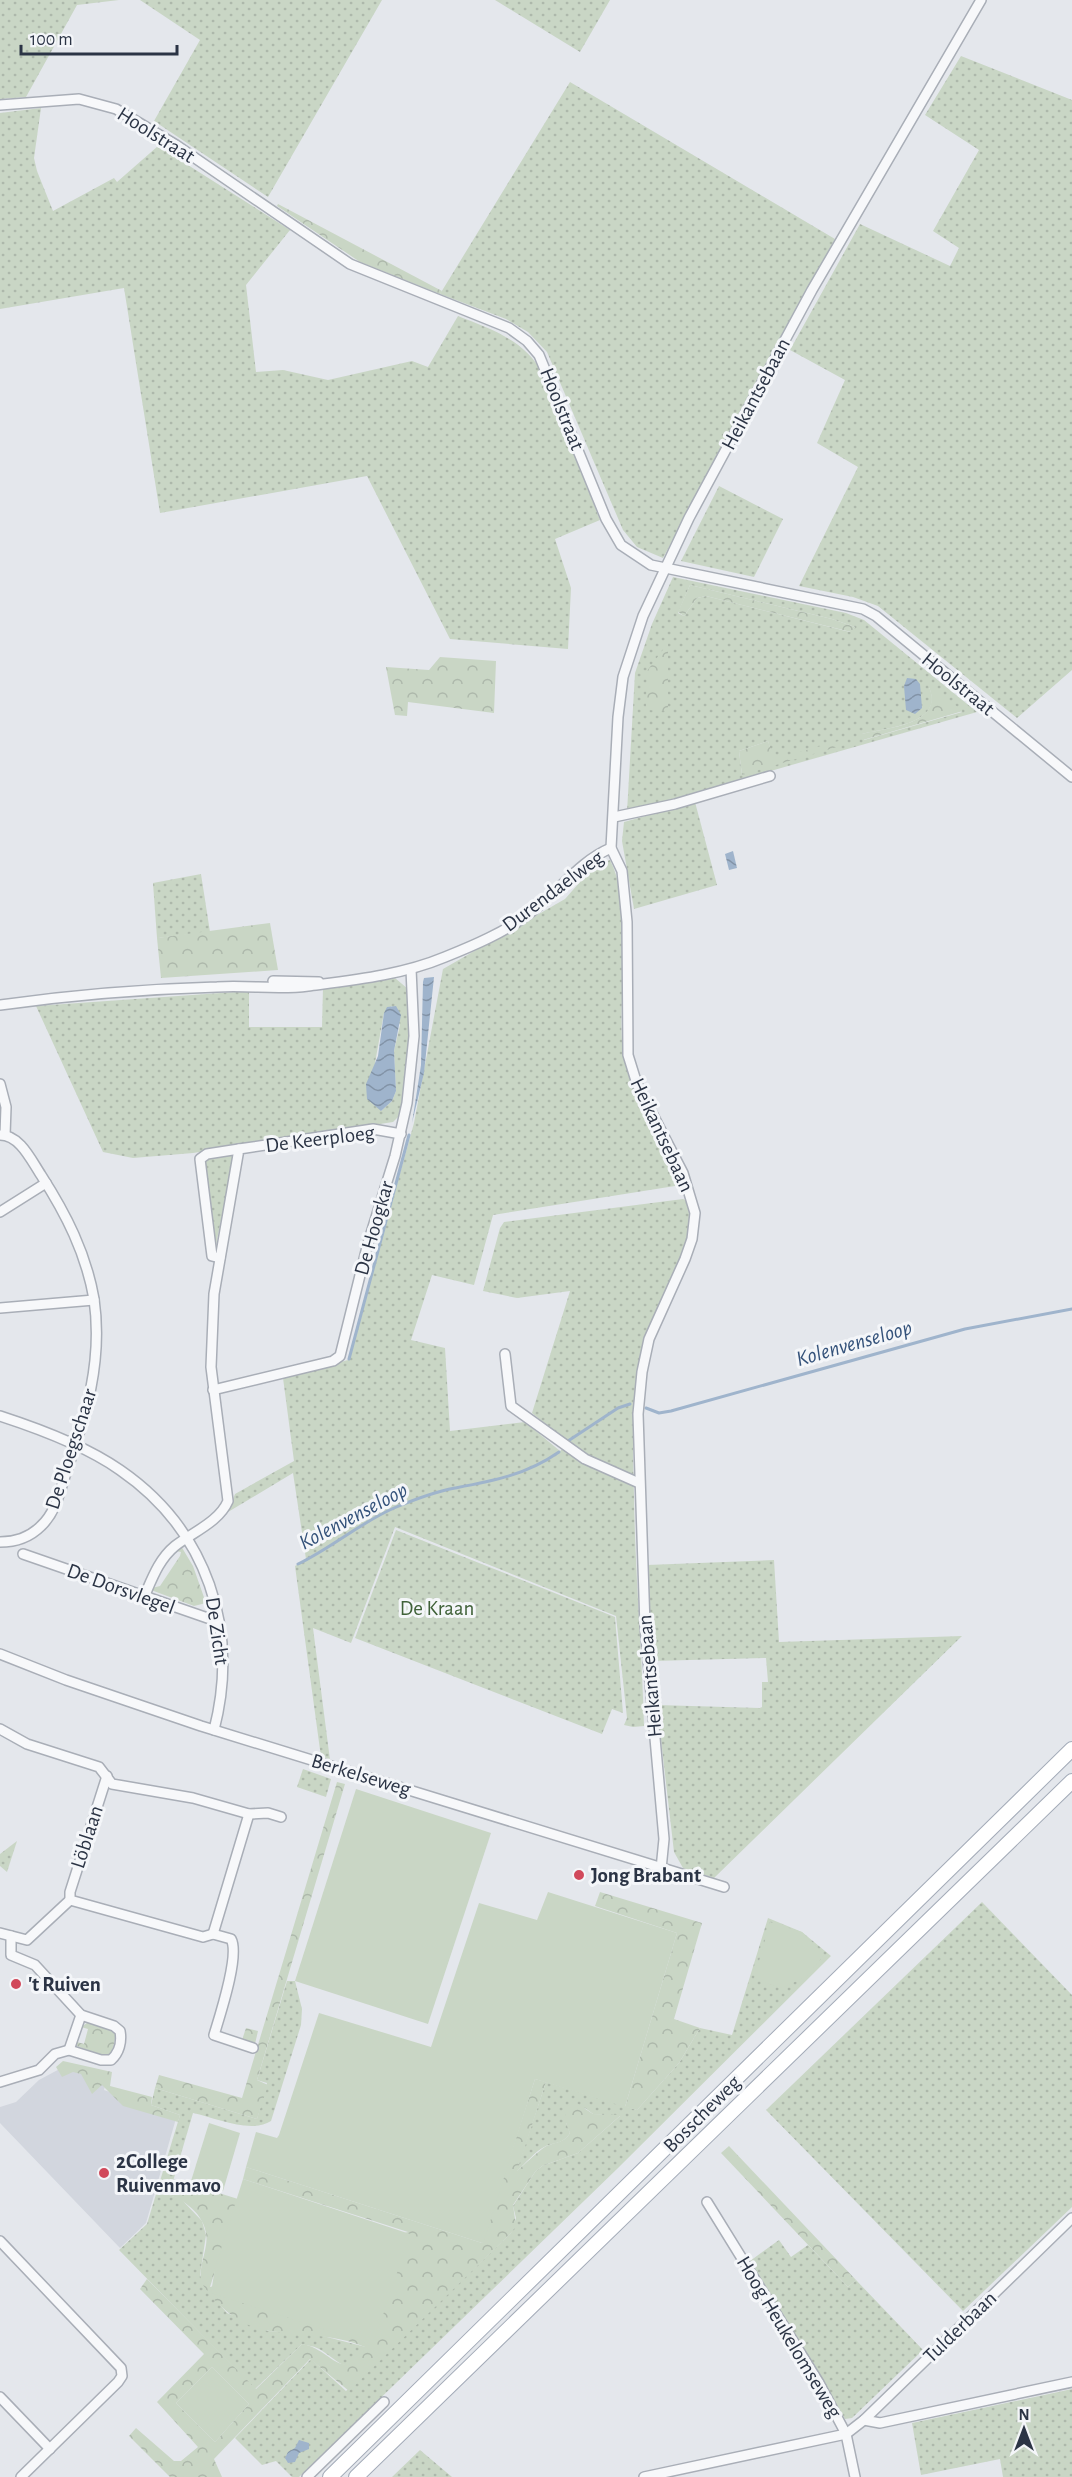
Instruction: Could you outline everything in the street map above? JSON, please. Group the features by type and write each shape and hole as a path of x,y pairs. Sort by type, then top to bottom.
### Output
{"main road":[{"name":"Bosscheweg","path":"330,2477 1072,1749"},
{"name":"Bosscheweg","path":"356,2477 1072,1781"}],"street":[{"name":"Heikantsebaan","path":"661,1869 664,1839 649,1694 638,1414 646,1350 692,1239 695,1213 683,1173 630,1066 627,922 622,871 611,848 618,717 623,677 643,616 665,567 806,300 981,0"},
{"name":"Hoolstraat","path":"0,105 79,99 116,109 176,145 350,264 502,326 527,341 545,366 606,519 621,545 651,565 863,609 876,616 1072,777"},
{"path":"614,817 675,804 770,776"},
{"name":"Durendaelweg","path":"0,1005 142,990 256,985 309,986 323,982 365,979 411,969 455,953 509,927 550,897 587,860 611,848"},
{"name":"De Hoogkar","path":"213,1390 333,1361 340,1356 368,1243 401,1134 407,1103 414,1044 414,988 411,969"},
{"name":"De Ploegschaar","path":"0,1084 6,1107 3,1135 25,1149 81,1248 94,1300 96,1348 94,1382 76,1447 51,1515 31,1534 15,1541 0,1542"},
{"name":"De Keerploeg","path":"220,1258 212,1256 200,1159 207,1154 373,1129 401,1134"},
{"name":"De Keerploeg","path":"213,1390 211,1367 214,1294 239,1149"},
{"path":"0,1212 46,1183"},
{"path":"0,1308 94,1300"},
{"path":"505,1354 511,1406 585,1459 639,1483"},
{"path":"144,1597 156,1569 168,1553 222,1513 228,1501 213,1390"},
{"name":"De Zicht","path":"0,1416 76,1447 119,1468 162,1507 186,1538 205,1570 219,1622 224,1652 224,1672 214,1730"},
{"name":"De Dorsvlegel","path":"23,1554 219,1622"},
{"name":"Berkelseweg","path":"0,1654 66,1680 214,1730 724,1887"},
{"path":"0,1730 27,1744 99,1767 107,1776"},
{"name":"Löblaan","path":"107,1776 112,1784 122,1787 193,1798 249,1814 267,1813 282,1817"},
{"name":"Löblaan","path":"70,1900 70,1892 107,1776"},
{"path":"213,1935 249,1814"},
{"path":"0,1933 27,1940 70,1900 203,1937 213,1935 231,1939 234,1952 229,1985 214,2035 253,2048"},
{"path":"0,2082 39,2070 55,2054 69,2050 101,2060 111,2060 116,2056 121,2039 120,2031 114,2026 81,2015 35,1965 10,1955 11,1936"},
{"path":"69,2050 81,2015"},
{"name":"Hoog Heukelomseweg","path":"707,2202 819,2383 846,2434 855,2477"},
{"name":"Tulderbaan","path":"846,2434 864,2420 1072,2218"},
{"path":"0,2241 121,2368 122,2376 21,2477"},
{"path":"864,2420 880,2423 1072,2382"},
{"path":"0,2397 50,2449"},
{"path":"307,2477 384,2402"},
{"path":"644,2477 846,2434"}],"shaded area":[{"name":"2College Ruivenmavo","path":"67,2065 107,2077 104,2090 177,2115 146,2223 120,2248 0,2123 0,2107 16,2102 39,2080"}],"green space":[{"path":"0,0 119,0 77,5 26,97 0,99"},
{"path":"140,0 382,0 268,197 154,121 200,40"},
{"path":"495,0 610,0 580,52"},
{"path":"961,56 1072,100 1072,670 1017,718 878,606 853,597 799,586 858,467 817,443 845,380 790,350 860,224 950,266 959,248 933,231 979,150 925,115"},
{"path":"570,82 835,239 663,558 637,547 623,530 547,352 528,332 506,319 440,294"},
{"path":"41,108 34,158 53,211 114,178 117,182 158,146 290,230 246,285 256,372 283,370 328,380 412,361 428,367 458,316 506,337 527,352 543,374 600,520 555,539 571,588 568,649 450,639 367,476 160,513 124,288 0,309 0,113"},
{"path":"278,204 442,291 440,294 360,262 277,206"},
{"path":"719,486 783,519 754,577 681,561"},
{"path":"673,577 846,613 864,620 977,712 627,812 635,673 652,624","holes":["690,585 832,619 855,627 850,632 706,596 697,598 684,616 678,613","929,687 962,712 864,740 862,734 898,726 921,717 929,709 932,699","768,741 773,759 742,775 739,751"]},
{"path":"690,585 832,619 855,627 851,632 706,596 697,598 684,616 678,612"},
{"path":"668,643 668,711 646,710 647,671"},
{"path":"440,657 496,661 494,713 408,702 407,716 395,715 386,667 429,670"},
{"path":"928,685 963,711 863,740 861,734 899,726 922,716 929,708 932,698"},
{"path":"846,739 847,744 742,775 739,751 768,741 774,759"},
{"path":"695,802 717,885 634,909 622,841 624,822"},
{"path":"610,860 618,881 624,929 622,1030 626,1066 638,1096 679,1168 681,1182 675,1186 493,1215 474,1285 432,1275 411,1340 445,1348 450,1431 525,1422 560,1451 570,1444 532,1413 570,1291 517,1298 483,1291 500,1228 504,1222 683,1199 687,1201 689,1216 686,1244 648,1332 639,1368 635,1399 633,1447 635,1524 644,1726 624,1725 627,1718 616,1616 395,1527 351,1643 313,1628 330,1760 321,1757 295,1566 306,1559 293,1473 228,1512 235,1494 294,1461 283,1378 348,1360 414,1123 443,969 565,899 594,866"},
{"path":"201,874 210,932 157,938 153,883"},
{"path":"270,923 278,970 161,978 157,938"},
{"path":"395,978 408,989 409,1056 400,1115 393,1122 193,1153 133,1158 103,1152 36,1006 249,991 249,1027 322,1027 323,988","holes":["392,1006 400,1025 394,1051 396,1091 392,1101 381,1111 375,1063 384,1013"]},
{"path":"231,1155 234,1159 215,1249 204,1163 209,1158"},
{"name":"De Kraan","path":"396,1530 615,1617 623,1713 612,1709 602,1734 355,1638"},
{"path":"181,1546 193,1566 206,1603 194,1606 151,1590 160,1586 180,1556 181,1552 176,1551"},
{"path":"774,1560 779,1642 962,1636 714,1878 683,1868 674,1852 657,1705 760,1708 762,1707 762,1682 768,1682 766,1658 653,1661 647,1565"},
{"path":"303,1769 331,1779 326,1797 297,1787"},
{"path":"337,1782 345,1784 257,2080 268,2085 257,2119 155,2088 159,2075 242,2098"},
{"path":"356,1789 491,1833 428,2024 295,1981"},
{"path":"17,1841 7,1872 0,1866 0,1854"},
{"path":"548,1892 677,1933 625,2107 535,2079 482,2243 246,2167 256,2132 277,2138 279,2135 319,2013 431,2047 479,1903 537,1920"},
{"path":"600,1892 702,1923 674,2019 700,2028 679,2063 637,2110 625,2107 677,1933 595,1906"},
{"path":"982,1902 1072,1995 1072,2207 963,2311 766,2110"},
{"path":"768,1918 802,1932 831,1956 617,2169 299,2477 292,2477 276,2461 262,2465 235,2438 311,2359 346,2391 511,2233 516,2218 513,2206 535,2172 542,2166 578,2153 620,2116 593,2114 585,2108 566,2123 570,2133 565,2139 542,2148 516,2172 546,2082 637,2110 679,2063 700,2028 732,2035"},
{"path":"770,1922 802,1932 824,1955 806,1977 781,1988 754,1979"},
{"path":"287,1981 295,1981 302,2009 301,2025 271,2121 263,2125 244,2126 193,2113 169,2195 181,2199 202,2221 206,2235 200,2275 208,2291 227,2313 268,2331 315,2334 366,2347 354,2362 345,2365 319,2349 302,2344 255,2389 119,2250 147,2224 180,2115 151,2105 155,2088 257,2119 267,2083 257,2080"},
{"path":"87,2023 112,2030 116,2034 112,2053 107,2057 77,2046 77,2042 84,2044 88,2029 81,2027"},
{"path":"246,2028 258,2031 255,2044 242,2040"},
{"path":"63,2061 112,2072 110,2086 152,2097 151,2105 180,2115 178,2122 123,2106 102,2085 92,2094 81,2074 73,2072 62,2077 56,2067"},
{"path":"535,2079 546,2082 517,2171 542,2149 567,2137 570,2133 565,2116 569,2105 578,2104 593,2114 621,2115 578,2153 542,2166 535,2172 513,2205 516,2226 511,2233 349,2391 310,2359 214,2459 222,2477 170,2477 129,2436 136,2428 174,2461 181,2461 198,2447 157,2402 204,2354 140,2289 147,2279 256,2389 302,2344 343,2364 350,2363 357,2358 365,2347 330,2338 260,2329 240,2320 222,2307 201,2282 201,2268 206,2245 202,2220 184,2202 169,2195 174,2179 238,2199 210,2287 408,2232 243,2179 246,2167 482,2243","holes":["212,2367 249,2404 215,2442 176,2403"]},
{"path":"209,2123 240,2133 223,2191 191,2181"},
{"path":"729,2146 856,2280 848,2287 721,2153"},
{"path":"243,2179 410,2234 374,2342 370,2344 211,2293 215,2268"},
{"path":"779,2240 791,2257 808,2245 848,2287 856,2280 923,2350 852,2418 845,2419 750,2261"},
{"path":"212,2367 249,2404 215,2442 176,2403"},
{"path":"1072,2389 1072,2477 1003,2477 1000,2459 921,2475 912,2423"},
{"path":"420,2450 452,2477 392,2477"}],"water":[{"path":"907,678 916,679 920,684 922,708 915,714 906,710 904,686"},
{"path":"733,851 737,868 729,870 725,854"},
{"path":"434,977 424,1073 412,1123 421,1065 423,982 424,978"},
{"path":"396,1006 401,1015 394,1051 396,1091 392,1101 381,1111 367,1099 366,1084 378,1056 384,1013 387,1007"},
{"path":"299,2440 309,2443 309,2449 299,2453 295,2462 288,2463 285,2458"}],"waterway":[{"path":"349,1359 409,1135"},
{"name":"Kolenvenseloop","path":"646,1408 659,1413 671,1411 965,1329 1072,1309"},
{"name":"Kolenvenseloop","path":"568,1441 618,1408 630,1404"},
{"name":"Kolenvenseloop","path":"298,1564 394,1508 439,1492 522,1472 559,1452"}],"place":[{"name":"Jong Brabant","path":"579,1875"},
{"name":"'t Ruiven","path":"16,1984"},
{"name":"2College Ruivenmavo","path":"104,2173"}]}
